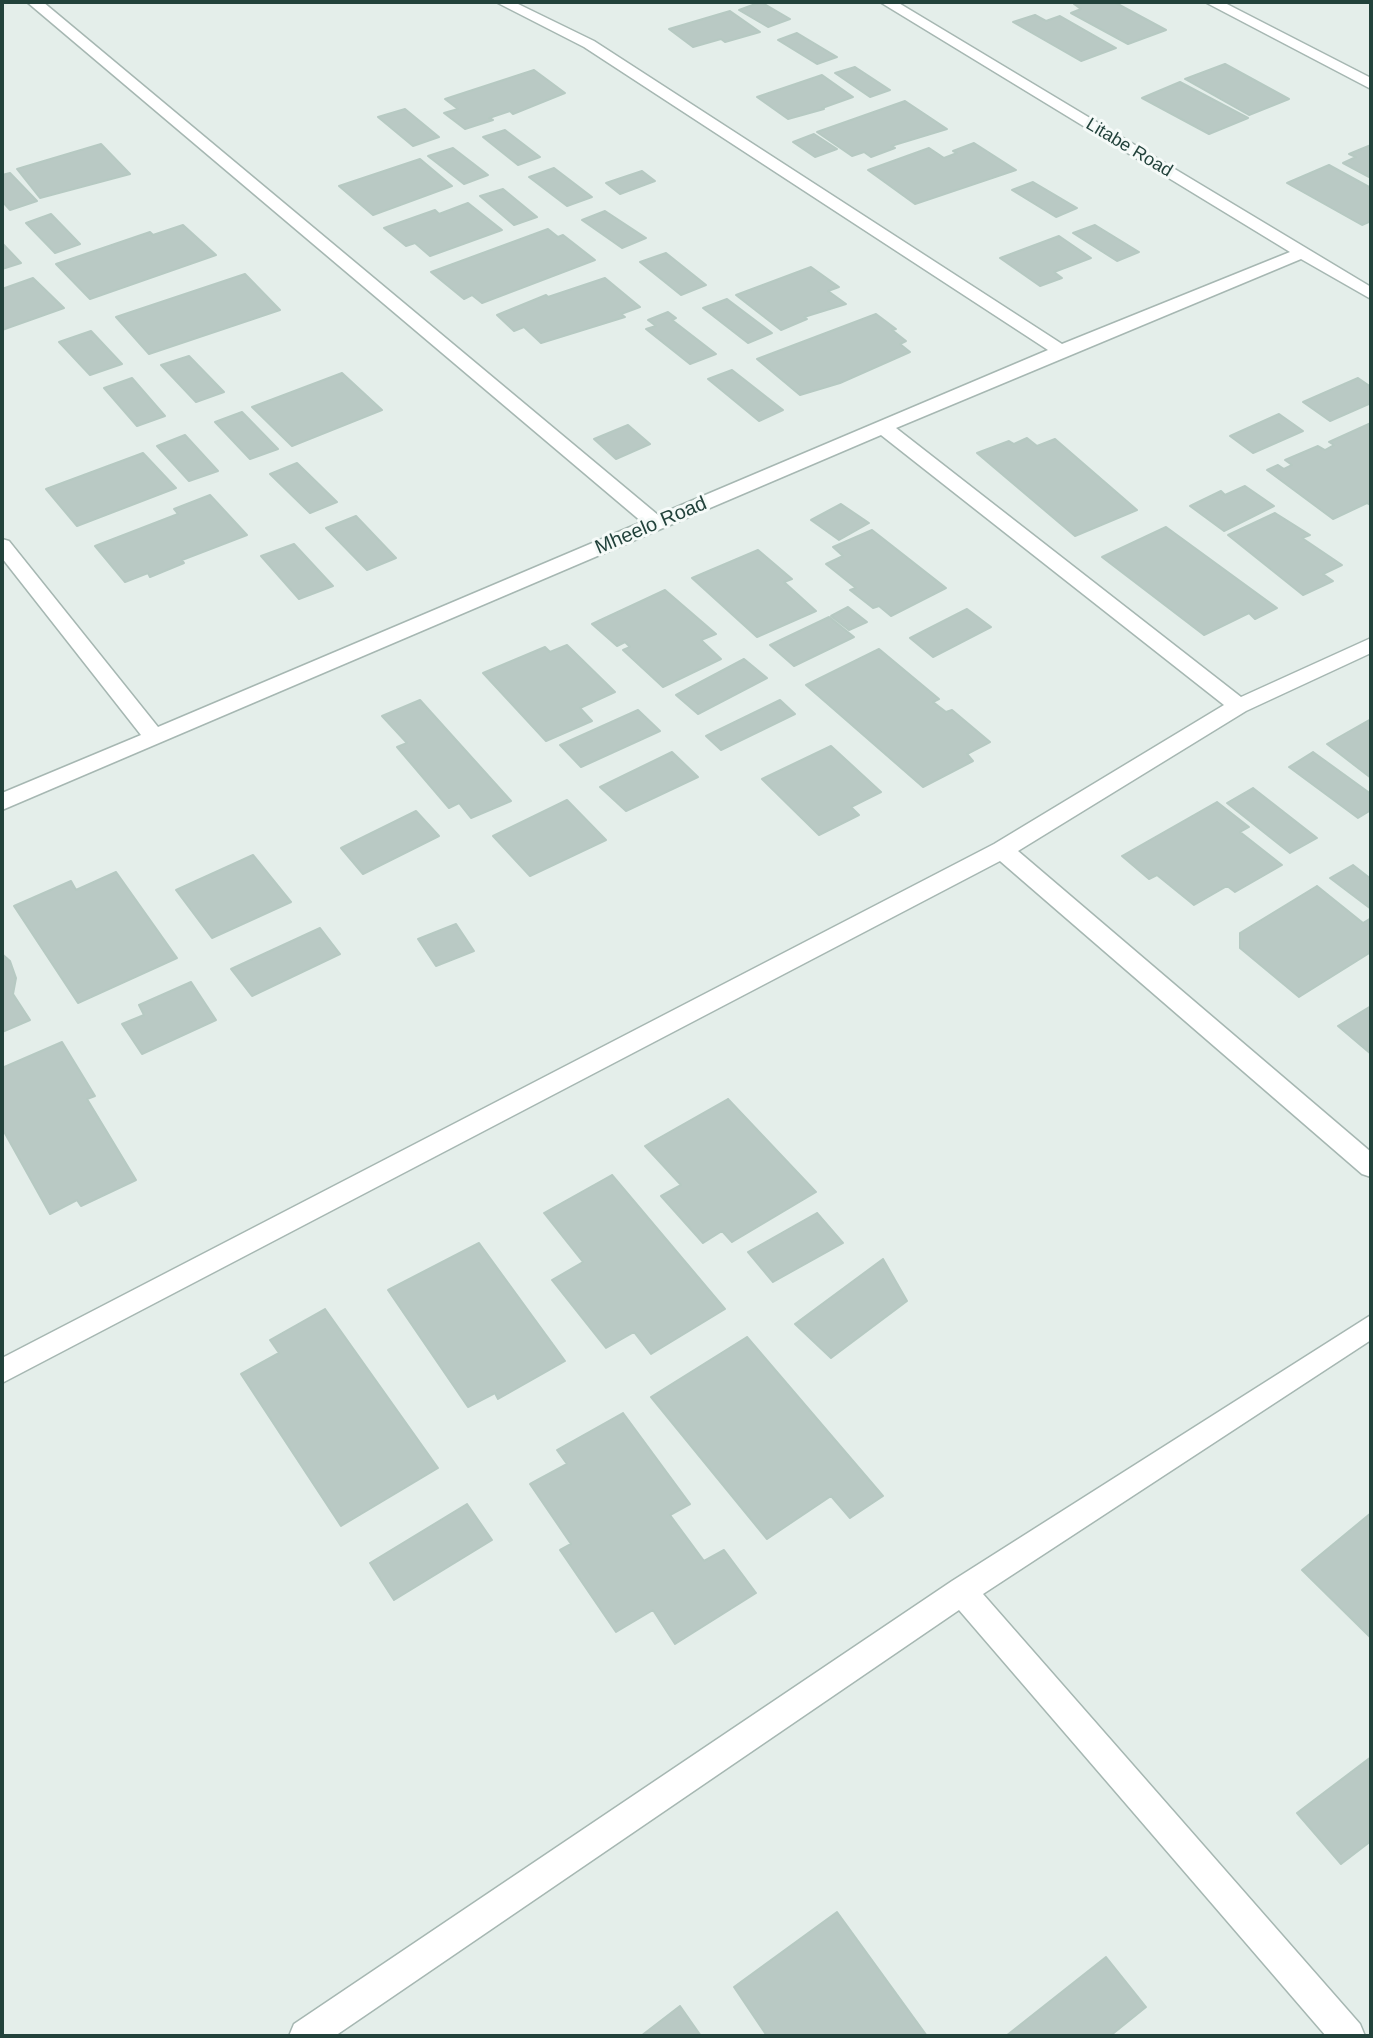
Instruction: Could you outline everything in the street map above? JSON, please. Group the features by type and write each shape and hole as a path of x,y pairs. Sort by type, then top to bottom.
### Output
{"street":[{"path":"34,2 656,524"},
{"path":"503,2 589,44 1061,351"},
{"name":"Litabe Road","path":"887,2 1371,294"},
{"path":"1212,2 1371,84"},
{"name":"Mheelo Road","path":"2,802 1061,351 1302,253"},
{"path":"1354,284 1371,276"},
{"path":"884,428 1239,706"},
{"path":"2,545 155,738"},
{"path":"2,1371 1002,850 1239,706 1371,645"},
{"path":"1002,850 1371,1167"},
{"path":"306,2036 962,1591 1371,1326"},
{"path":"962,1591 1348,2036"}],"building":[{"path":"761,2 790,19 768,27 739,10"},
{"path":"1114,2 1166,30 1128,44 1071,13 1081,9 1074,4"},
{"path":"730,11 760,32 693,47 669,29"},
{"path":"1035,15 1046,21 1060,16 1116,48 1081,61 1013,22"},
{"path":"797,33 837,57 817,64 778,40"},
{"path":"1225,64 1289,99 1249,115 1185,79"},
{"path":"855,67 890,90 870,97 835,73"},
{"path":"534,70 565,93 465,129 444,113 458,109 445,99"},
{"path":"822,75 853,97 788,119 757,97"},
{"path":"1180,82 1248,118 1209,134 1142,98"},
{"path":"905,101 947,129 891,146 895,148 871,157 864,152 852,156 817,132"},
{"path":"405,109 439,137 413,146 378,117"},
{"path":"505,130 540,157 518,165 483,137"},
{"path":"814,134 837,149 815,157 793,142"},
{"path":"974,143 1016,170 915,204 868,170 929,148 944,158"},
{"path":"101,144 130,174 40,198 17,169"},
{"path":"1371,145 1371,178 1343,163 1356,157 1349,154"},
{"path":"453,148 488,175 464,184 428,156"},
{"path":"420,159 452,186 373,215 339,186"},
{"path":"1329,165 1371,188 1371,221 1362,225 1287,183"},
{"path":"554,168 592,197 567,206 529,177"},
{"path":"642,171 655,181 620,194 606,183"},
{"path":"10,173 37,201 10,210 2,201 2,175"},
{"path":"1033,182 1077,208 1056,217 1012,190"},
{"path":"503,189 537,217 514,225 480,196"},
{"path":"468,203 502,230 430,256 415,243 406,246 384,228 435,210 439,214"},
{"path":"605,211 646,238 622,248 582,220"},
{"path":"51,214 80,244 55,253 26,223"},
{"path":"183,225 216,255 90,299 56,264 150,232 153,235"},
{"path":"1095,225 1139,252 1117,261 1073,233"},
{"path":"548,229 558,237 563,235 595,260 482,303 472,295 464,299 431,272"},
{"path":"1059,236 1091,258 1054,272 1062,278 1040,286 1000,258"},
{"path":"2,243 21,263 2,269"},
{"path":"666,253 706,285 681,295 640,262"},
{"path":"811,267 839,287 828,291 846,304 804,317 807,319 781,330 736,295"},
{"path":"245,274 280,310 149,354 116,317"},
{"path":"33,278 64,308 2,330 2,289"},
{"path":"605,278 640,307 621,314 625,317 541,343 524,327 514,331 497,315 546,295 548,297"},
{"path":"727,299 772,333 748,343 703,308"},
{"path":"668,312 676,318 672,320 716,354 690,364 646,329 656,326 648,320"},
{"path":"876,314 896,329 892,330 906,341 900,344 910,352 840,383 800,395 757,359"},
{"path":"91,331 122,364 90,375 59,342"},
{"path":"189,356 224,392 196,402 161,365"},
{"path":"732,370 783,410 759,421 708,379"},
{"path":"342,373 382,410 292,446 252,407"},
{"path":"132,378 165,416 137,426 104,388"},
{"path":"1358,378 1371,387 1371,403 1330,421 1303,402"},
{"path":"242,412 278,449 250,459 215,422"},
{"path":"1279,414 1303,431 1253,453 1230,436"},
{"path":"1371,423 1371,505 1367,503 1333,519 1267,470 1278,465 1284,469 1292,465 1285,460 1318,446 1325,450 1334,445 1329,442"},
{"path":"628,425 650,444 616,459 594,439"},
{"path":"185,435 218,471 189,481 157,446"},
{"path":"1027,438 1037,446 1055,439 1137,510 1075,536 977,453"},
{"path":"143,453 176,488 77,526 46,489"},
{"path":"297,463 337,502 310,513 270,474"},
{"path":"1245,486 1274,506 1224,531 1190,506 1221,491 1225,495"},
{"path":"210,495 247,535 182,560 184,563 150,577 148,573 125,582 95,546 178,514 174,509"},
{"path":"841,504 869,523 839,540 811,520"},
{"path":"1275,513 1310,535 1302,538 1342,565 1323,574 1333,581 1303,595 1228,535"},
{"path":"356,516 396,558 367,570 326,528"},
{"path":"1166,527 1277,608 1255,619 1249,613 1204,635 1102,557"},
{"path":"872,530 946,588 891,616 879,606 873,608 850,590 856,588 826,564 843,556 833,547"},
{"path":"294,544 333,586 299,599 261,556"},
{"path":"758,550 792,579 784,582 816,611 757,637 692,578"},
{"path":"665,590 716,634 701,640 721,659 663,687 623,650 630,647 625,642 617,646 592,624"},
{"path":"848,607 867,622 849,630 831,616"},
{"path":"967,609 991,627 933,657 910,638"},
{"path":"829,617 854,637 794,666 770,645"},
{"path":"567,645 615,692 580,708 592,721 546,741 483,673 545,647 550,652"},
{"path":"879,649 939,699 933,702 946,712 952,710 990,742 967,754 973,761 923,787 806,685"},
{"path":"744,659 767,678 698,714 676,695"},
{"path":"420,700 511,801 471,818 459,803 449,808 397,747 407,743 382,716"},
{"path":"780,700 795,714 721,750 706,736"},
{"path":"638,710 660,731 581,767 560,745"},
{"path":"1371,719 1371,778 1327,744"},
{"path":"831,746 881,792 851,807 859,815 819,835 762,779"},
{"path":"672,752 698,777 626,811 600,787"},
{"path":"1313,752 1371,794 1371,810 1358,818 1289,767"},
{"path":"1253,788 1317,838 1290,853 1227,803"},
{"path":"567,800 606,840 530,876 493,836"},
{"path":"1217,802 1249,827 1240,832 1282,865 1235,892 1227,886 1194,905 1157,875 1149,879 1122,856"},
{"path":"416,811 439,836 363,874 341,848"},
{"path":"253,855 291,902 212,938 176,890"},
{"path":"1353,865 1371,879 1371,909 1330,878"},
{"path":"116,872 177,958 78,1003 14,906 71,881 76,890"},
{"path":"1317,886 1363,923 1371,918 1371,952 1299,997 1240,948 1240,933"},
{"path":"456,924 474,951 436,966 418,939"},
{"path":"320,928 340,954 252,996 231,969"},
{"path":"2,954 10,961 16,978 13,994 30,1020 2,1032"},
{"path":"191,982 216,1020 142,1054 122,1024 144,1015 139,1005"},
{"path":"1371,1006 1371,1054 1338,1026"},
{"path":"62,1042 95,1096 87,1099 136,1180 81,1206 77,1200 50,1214 2,1128 2,1068"},
{"path":"728,1099 816,1192 732,1242 722,1231 703,1243 661,1196 681,1185 645,1146"},
{"path":"612,1175 725,1309 651,1354 634,1332 606,1348 552,1280 583,1262 544,1213"},
{"path":"817,1213 843,1243 773,1282 748,1252"},
{"path":"479,1243 565,1361 498,1399 495,1393 468,1407 388,1290"},
{"path":"883,1259 907,1301 831,1358 795,1324"},
{"path":"325,1309 438,1468 341,1526 241,1374 279,1353 270,1340"},
{"path":"747,1337 883,1496 850,1518 831,1496 767,1539 651,1397"},
{"path":"623,1413 690,1504 670,1515 704,1561 724,1550 756,1593 675,1644 653,1610 616,1632 560,1550 571,1544 530,1484 567,1464 557,1450"},
{"path":"467,1504 492,1540 394,1600 370,1563"},
{"path":"1371,1513 1371,1638 1302,1570"},
{"path":"1371,1757 1371,1841 1341,1864 1297,1813"},
{"path":"837,1912 927,2036 767,2036 734,1987"},
{"path":"1106,1957 1146,2007 1110,2036 1006,2036"},
{"path":"680,2006 701,2036 641,2036"}]}
